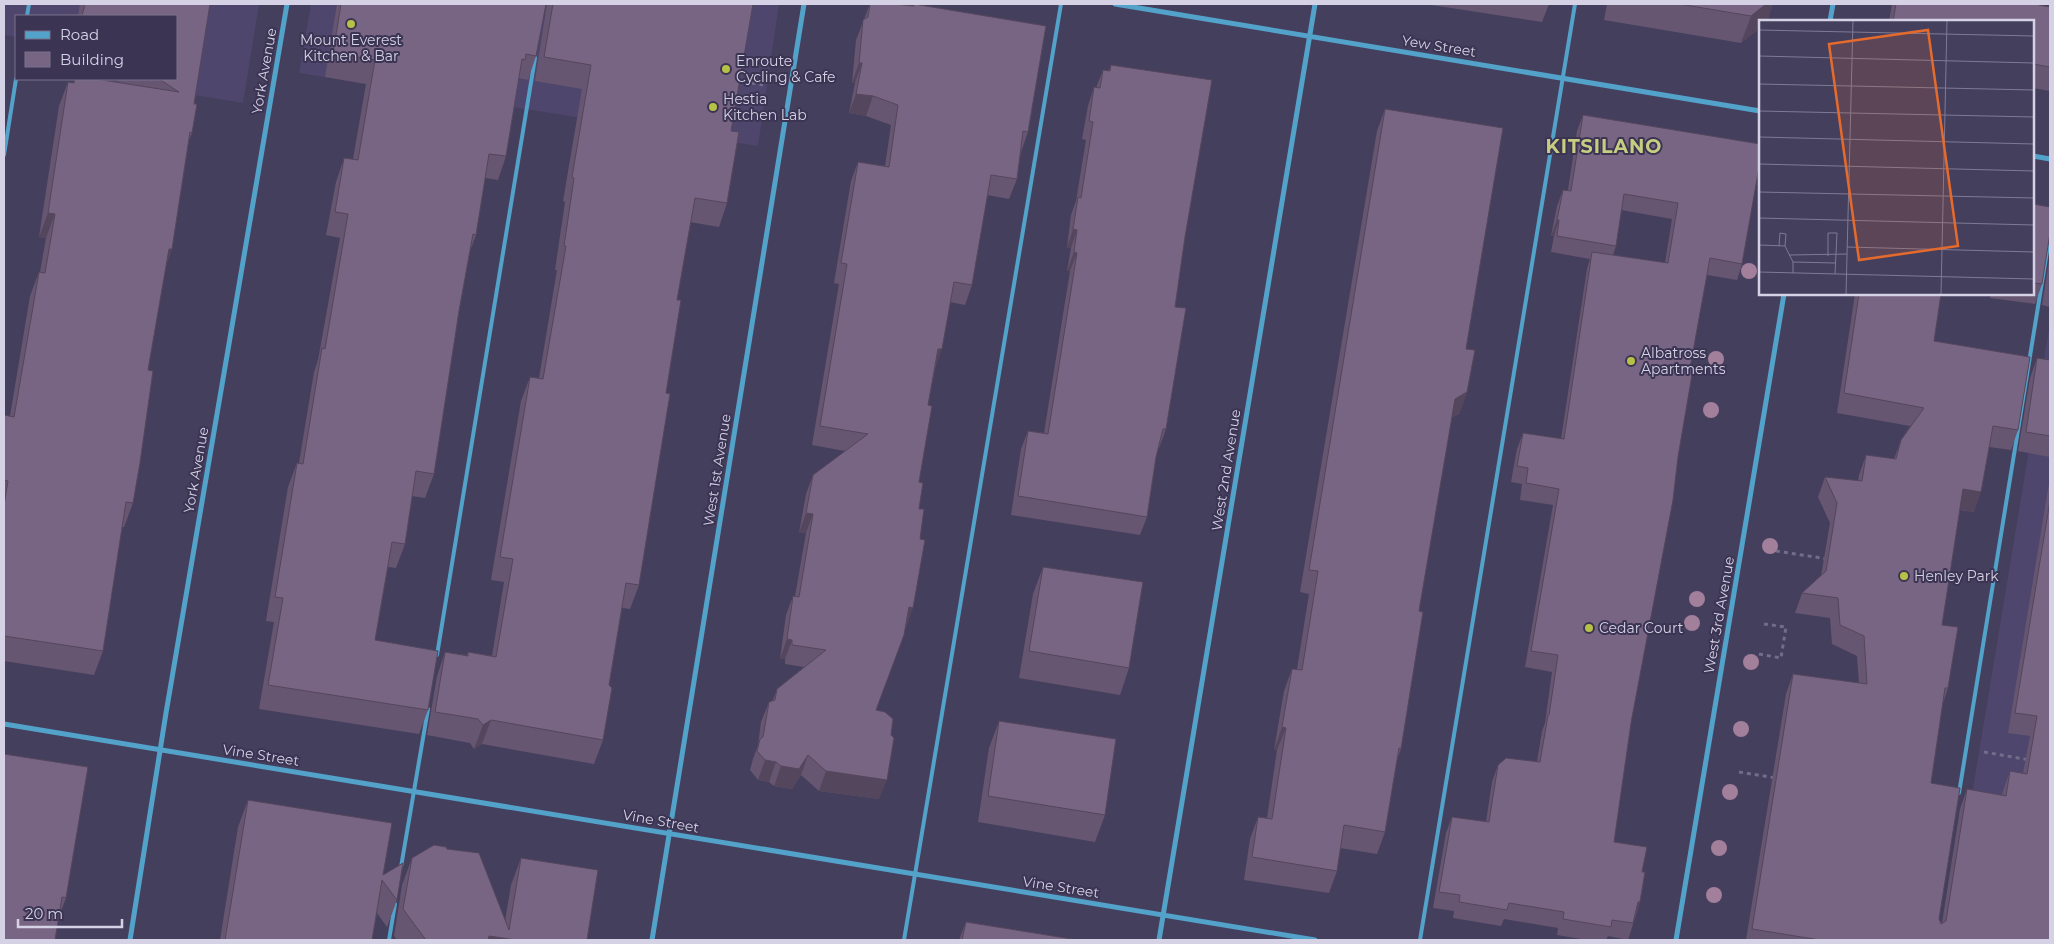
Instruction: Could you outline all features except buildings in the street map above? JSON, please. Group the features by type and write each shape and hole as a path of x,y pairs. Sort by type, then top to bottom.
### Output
{"street":[{"name":"York Avenue","path":"130,940 160,749 287,4"},
{"name":"West 1st Avenue","path":"652,940 804,4"},
{"name":"Yew Street","path":"1115,4 1759,111"},
{"name":"West 2nd Avenue","path":"1159,940 1315,4"},
{"path":"1830,20 1833,4"},
{"path":"2034,156 2050,159"},
{"name":"West 3rd Avenue","path":"1676,940 1784,295"},
{"name":"Vine Street","path":"4,724 1315,940"}],"lane":[{"path":"904,940 1061,4"},
{"path":"1420,940 1575,4"},
{"path":"436,660 536,53"},
{"path":"4,156 16,80"},
{"path":"1958,798 2050,234"},
{"path":"400,876 429,699"},
{"path":"389,940 396,894"}],"path":[{"path":"735,80 762,85"},
{"path":"732,98 760,102"},
{"path":"1776,551 1834,560"},
{"path":"1759,654 1781,658 1786,627 1764,624"},
{"path":"1966,749 2032,760"},
{"path":"1739,772 1779,778"}],"shaded area":[{"path":"4,4 259,4 243,103 102,80 178,80 178,15 15,15 15,37 4,35"},
{"path":"311,4 779,4 758,146 299,73"},
{"path":"2050,323 2050,940 1948,940"}],"place":[{"name":"Mount Everest Kitchen & Bar","path":"351,24"},
{"name":"Enroute Cycling & Cafe","path":"726,69"},
{"name":"Hestia Kitchen Lab","path":"713,107"},
{"name":"Albatross Apartments","path":"1631,361"},
{"name":"Henley Park","path":"1904,576"},
{"name":"Cedar Court","path":"1589,628"}],"district":[{"name":"KITSILANO","path":"1604,146"}]}
